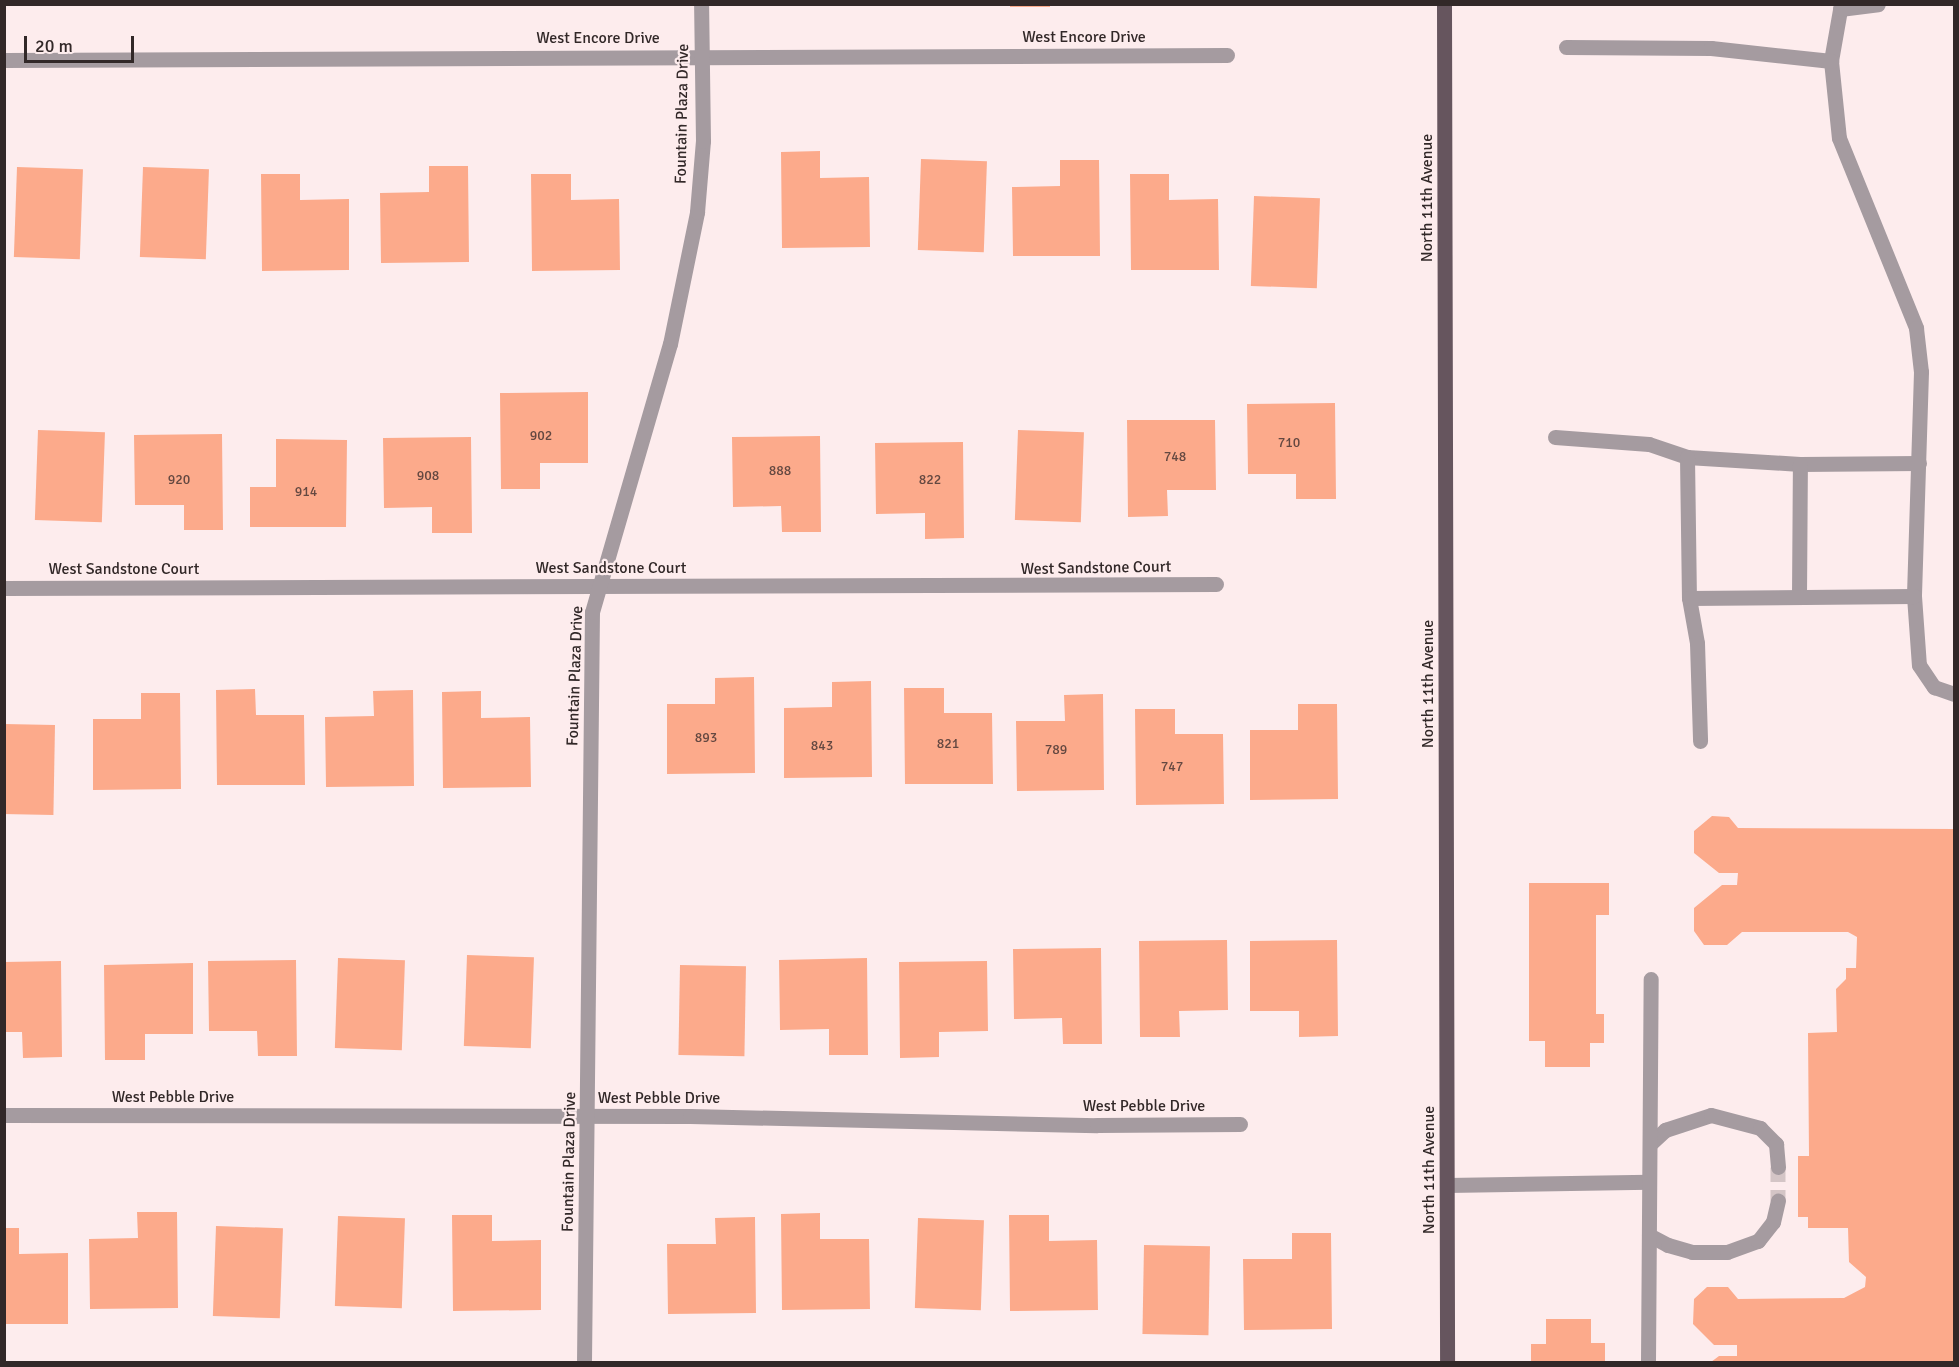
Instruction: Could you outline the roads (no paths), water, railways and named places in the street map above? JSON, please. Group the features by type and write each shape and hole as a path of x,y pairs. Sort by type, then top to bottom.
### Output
{"main road":[{"name":"North 11th Avenue","path":"1444,4 1447,1362"}],"street":[{"name":"Fountain Plaza Drive","path":"584,1362 592,612 670,344 697,212 703,141 701,4"},
{"path":"1878,4 1840,7 1831,61 1839,138 1843,154 1916,328 1921,372 1914,596 1919,665 1934,687 1954,694"},
{"path":"1566,47 1711,48 1831,61"},
{"name":"West Encore Drive","path":"4,60 1227,55"},
{"path":"1555,437 1649,444 1687,457 1800,464 1919,463"},
{"path":"1687,457 1689,598 1697,643 1700,741"},
{"path":"1799,596 1800,464"},
{"name":"West Sandstone Court","path":"4,588 1216,584"},
{"path":"1689,598 1914,596"},
{"path":"1648,1362 1651,979"},
{"name":"West Pebble Drive","path":"4,1115 587,1116 1097,1125 1240,1124"},
{"path":"1650,1144 1665,1130 1711,1115 1761,1128 1776,1144 1778,1167"},
{"path":"1447,1185 1649,1182"},
{"path":"1649,1234 1668,1245 1692,1251 1727,1252 1758,1241 1773,1222 1778,1201"}],"tunnel":[{"path":"1778,1167 1778,1201"}]}
